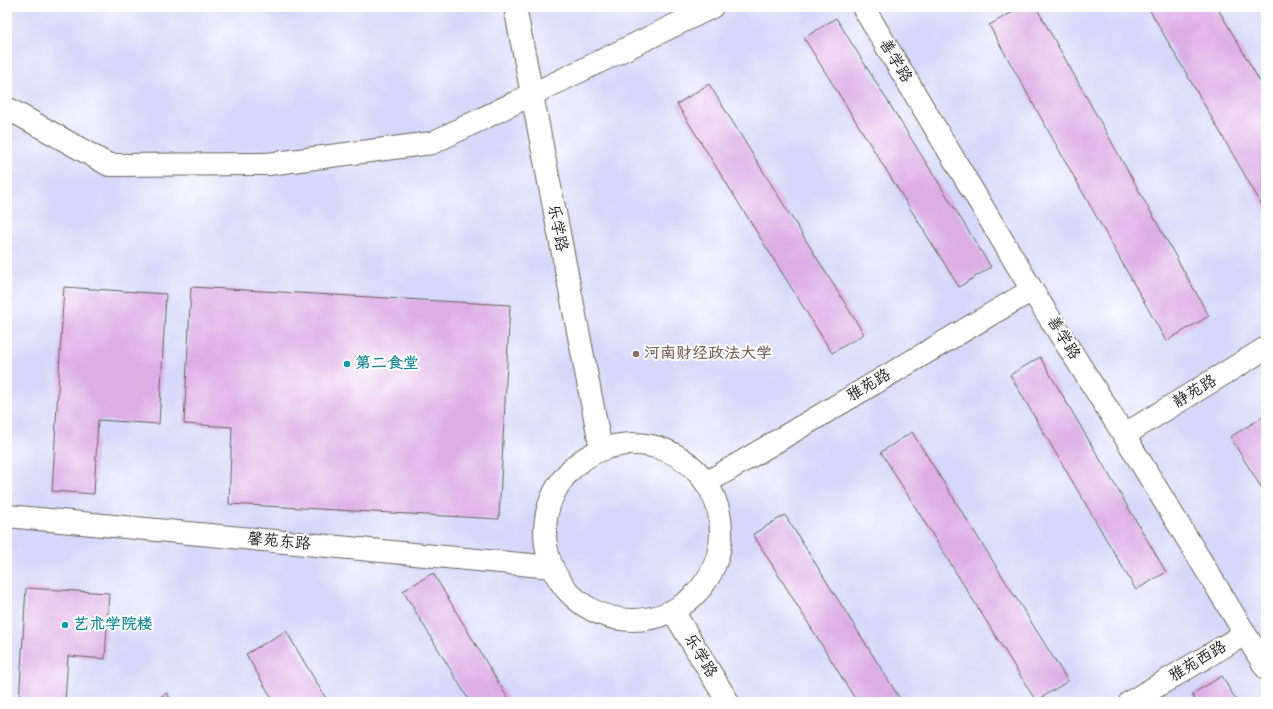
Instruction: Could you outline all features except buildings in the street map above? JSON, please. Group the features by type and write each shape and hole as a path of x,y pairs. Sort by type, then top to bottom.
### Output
{"street":[{"name":"乐学路","path":"515,7 601,449"},
{"path":"7,108 109,166 268,164 432,143 712,7"},
{"name":"善学路","path":"863,7 1032,290 1124,435 1266,668"},
{"name":"雅苑路","path":"706,483 1032,290"},
{"name":"静苑路","path":"1124,435 1266,348"},
{"path":"630,443 660,448 686,461 706,483 718,510 721,540 713,569 696,593 673,611 646,619 617,619 590,609 567,591 552,567 545,539 549,504 558,484 576,463 601,449 630,443"},
{"name":"馨苑东路","path":"7,516 552,567"},
{"name":"乐学路","path":"673,611 728,702"},
{"name":"雅苑西路","path":"1130,702 1245,634"}],"shaded area":[{"name":"河南财经政法大学","path":"7,7 1266,7 1266,702 7,702"}],"place":[{"name":"河南财经政法大学","path":"636,354"},
{"name":"第二食堂","path":"347,364"},
{"name":"艺术学院楼","path":"65,625"}]}
